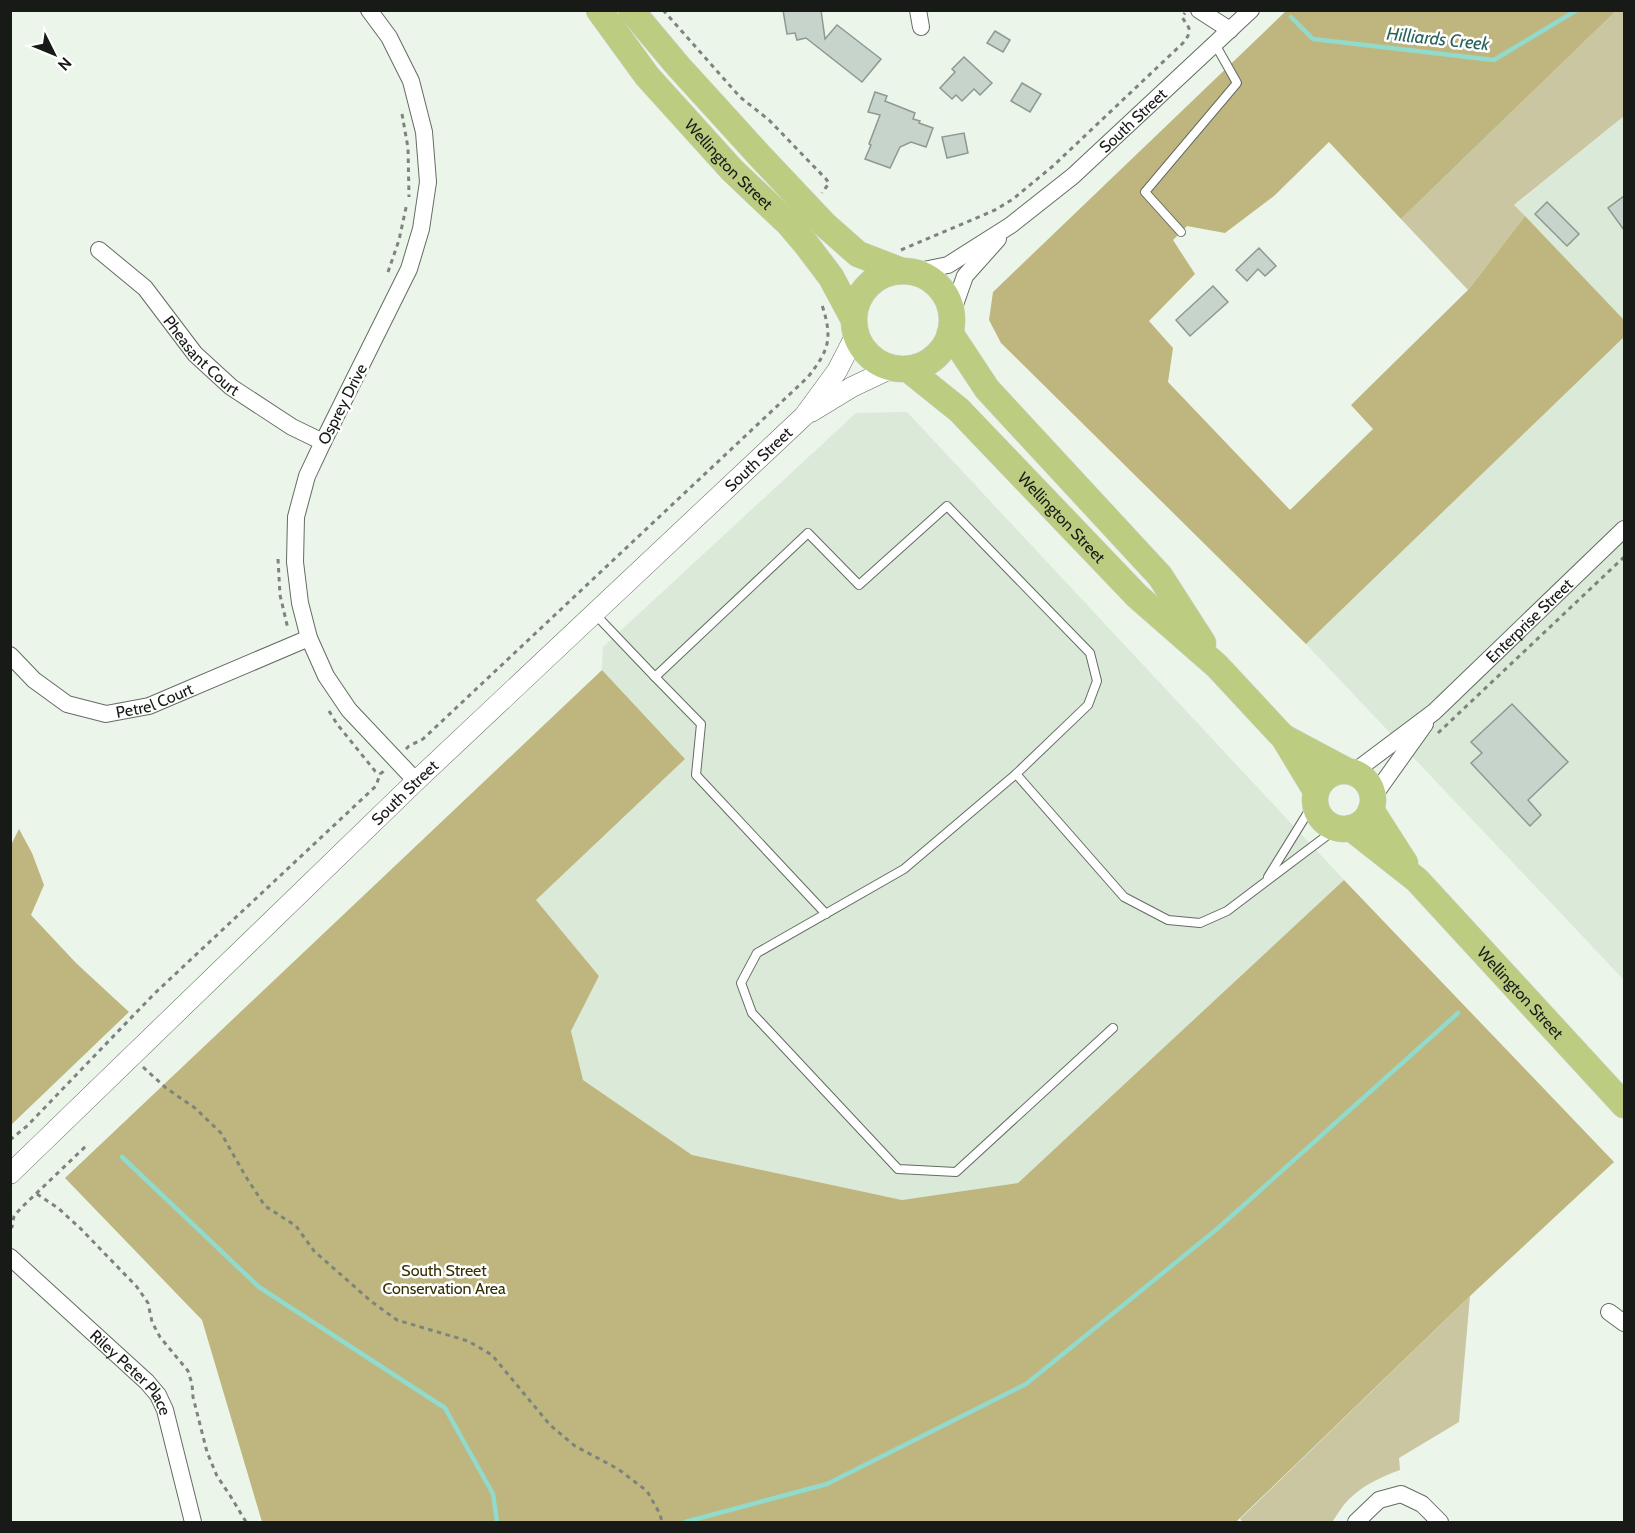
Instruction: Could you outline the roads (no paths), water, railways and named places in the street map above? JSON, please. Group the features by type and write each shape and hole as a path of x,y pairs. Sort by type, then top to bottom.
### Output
{"main road":[{"name":"Wellington Street","path":"599,10 647,76 732,170 789,224 806,244 831,277 864,350 876,361 900,368 958,410 1137,596 1217,666 1284,738 1316,796"},
{"name":"Wellington Street","path":"631,10 743,137 824,224 858,254 903,264 930,278 942,290 951,323 987,389 1160,576 1217,666"},
{"path":"855,327 857,303 866,288 903,264"},
{"path":"900,368 919,366 934,358 943,349 951,323"},
{"name":"Wellington Street","path":"1284,738 1349,771"},
{"path":"1349,771 1367,782 1371,789 1372,803 1367,818 1360,824 1344,828 1328,824 1322,818 1317,810 1316,796 1321,783 1328,776 1336,772 1349,771"},
{"name":"Wellington Street","path":"1372,803 1417,880"},
{"name":"Wellington Street","path":"1344,828 1417,880 1624,1105"}],"street":[{"name":"Osprey Drive","path":"369,10 388,37 411,81 424,132 428,182 421,229 409,269 308,476 296,517 295,562 300,603 309,638 326,676 349,710 416,781"},
{"path":"1199,10 1230,30"},
{"name":"South Street","path":"903,264 948,265 1011,225 1073,176 1251,10"},
{"name":"South Street","path":"951,323 965,276 1011,225"},
{"name":"Pheasant Court","path":"99,250 146,288 195,354 231,387 292,427 323,442"},
{"name":"South Street","path":"10,1174 416,781 804,416 837,371 855,327"},
{"name":"South Street","path":"804,416 852,387 900,368"},
{"name":"Enterprise Street","path":"1349,771 1434,711 1624,529"},
{"name":"Petrel Court","path":"10,655 34,680 68,704 106,714 149,706 309,638"},
{"name":"Enterprise Street","path":"1372,803 1434,711"},
{"name":"Riley Peter Place","path":"10,1257 147,1382 158,1395 165,1410 193,1522"},
{"path":"1609,1312 1624,1323"},
{"path":"1356,1522 1379,1500 1401,1494 1422,1504 1440,1522"}],"lane":[{"path":"1181,232 1145,192 1237,83 1215,44"},
{"path":"656,677 808,533 858,585 947,506 1090,653 1097,681 1088,705 1016,774 904,869 758,953 741,983 752,1013 898,1169 956,1172 1113,1028"},
{"path":"594,613 701,724 696,775 826,914"},
{"path":"1016,774 1124,897 1168,920 1200,924 1227,911 1344,828"},
{"path":"1265,883 1316,796"}],"waterway":[{"name":"Hilliards Creek","path":"1291,17 1313,39 1494,60 1577,10"},
{"path":"685,1522 827,1484 1026,1384 1217,1229 1458,1013"},
{"path":"122,1157 259,1287 445,1408 493,1494 497,1522"}],"park label":[{"name":"South Street Conservation Area","path":"444,1279"}]}
